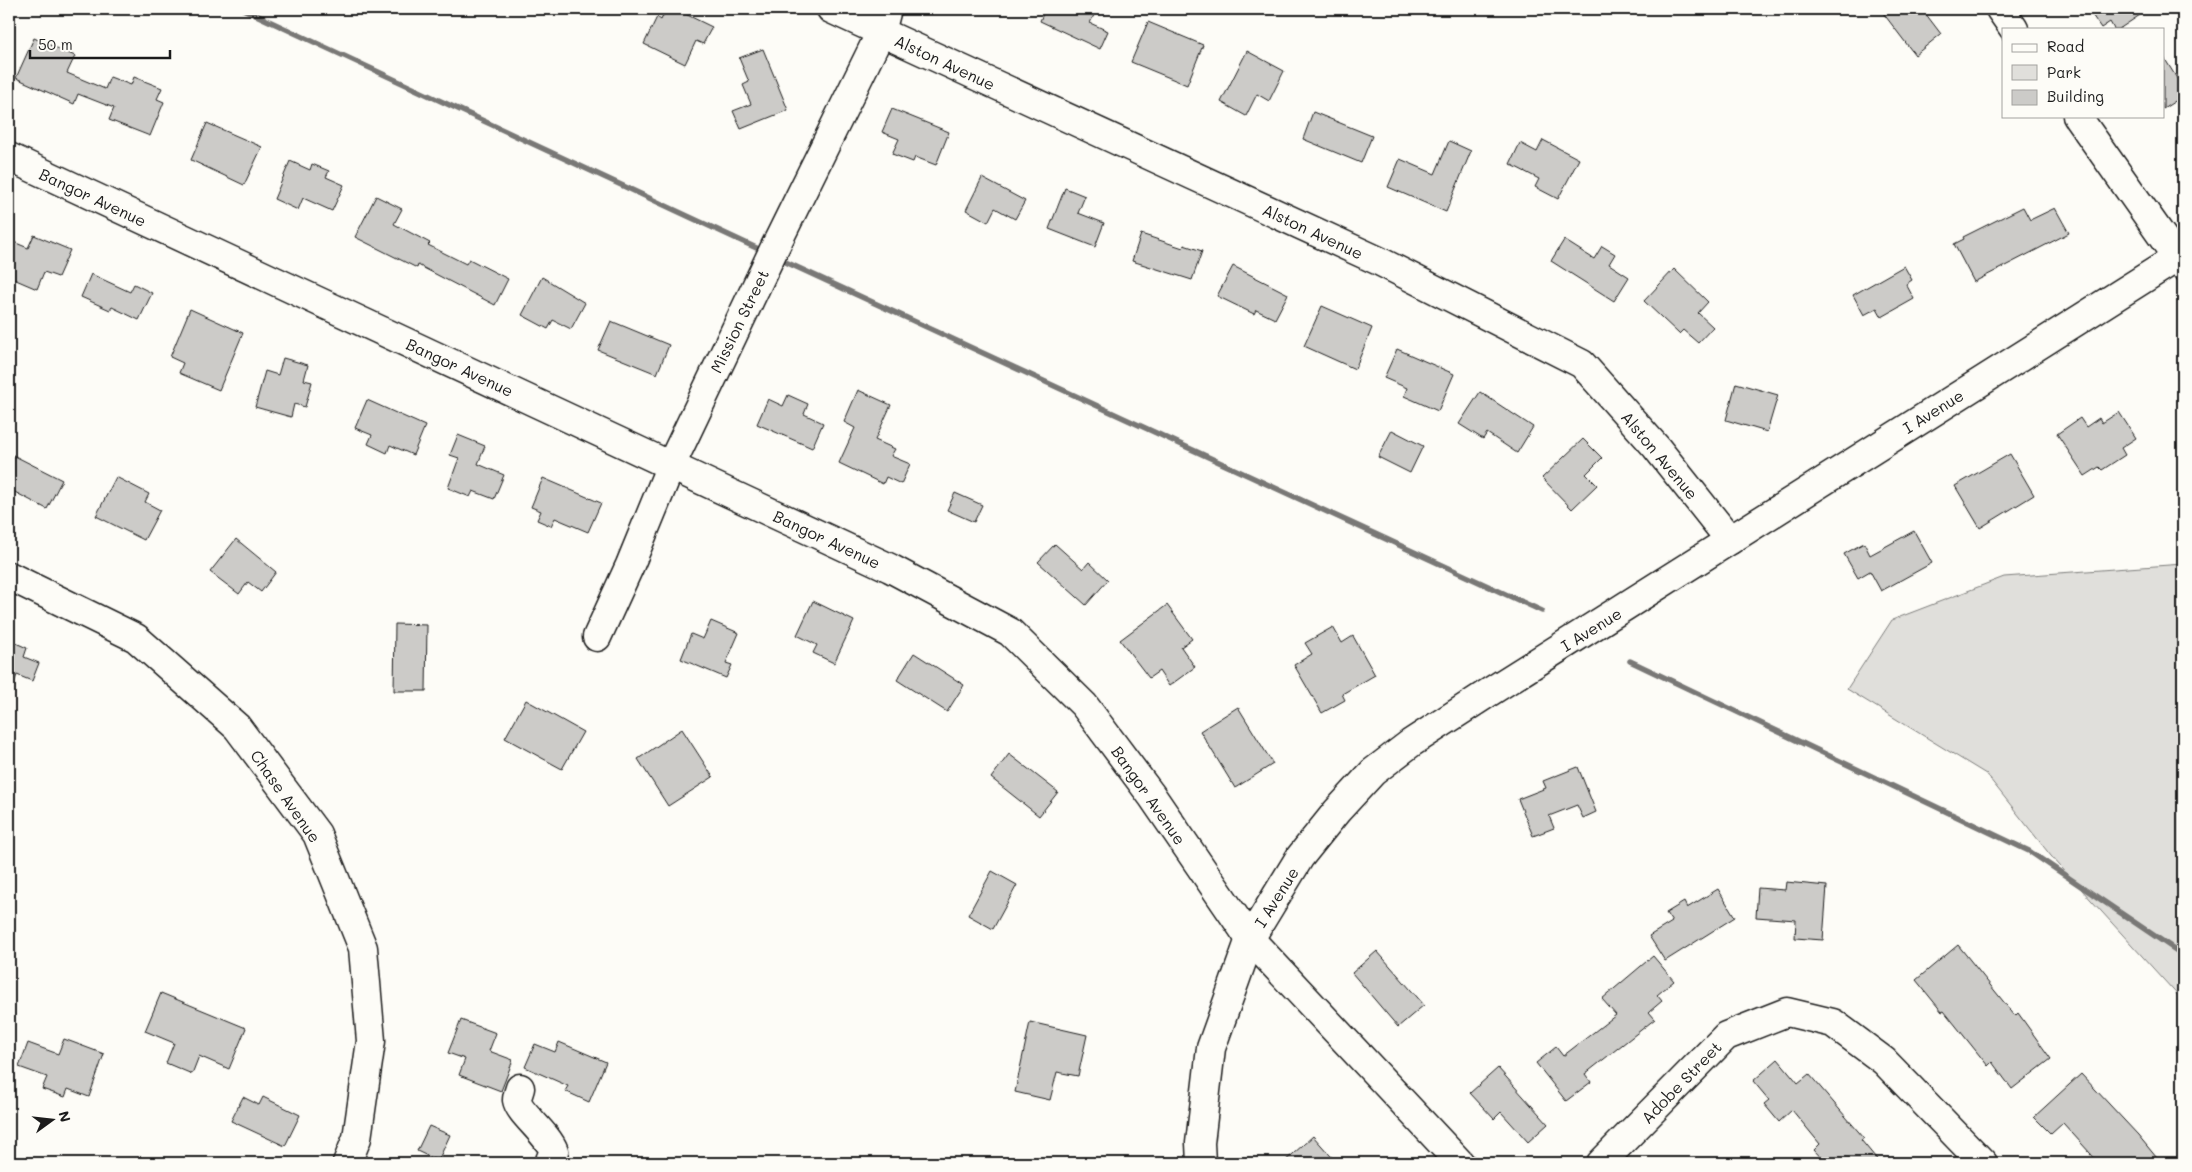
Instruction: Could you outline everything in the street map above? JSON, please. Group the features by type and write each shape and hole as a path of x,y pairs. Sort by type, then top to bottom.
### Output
{"street":[{"name":"Alston Avenue","path":"831,9 884,21 1378,261 1582,364 1656,447 1730,540"},
{"path":"2000,9 2013,28"},
{"name":"Mission Street","path":"597,637 630,566 671,465 884,21"},
{"path":"2077,118 2181,259"},
{"name":"Bangor Avenue","path":"9,157 890,568 1010,632 1084,705 1152,796 1250,939 1460,1163"},
{"name":"I Avenue","path":"1201,1163 1202,1124 1211,1048 1250,939 1300,857 1336,811 1373,772 1411,743 1730,540 2181,259"},
{"name":"Chase Avenue","path":"9,576 136,638 237,727 317,834 363,948 364,958 371,1040 357,1138 347,1163"},
{"name":"Adobe Street","path":"1601,1163 1726,1036 1787,1012 1833,1023 1884,1061 1983,1163"},
{"path":"520,1088 516,1098 520,1110 551,1142 554,1151 549,1163"}],"green space":[{"path":"2183,564 2183,1001 2051,856 1986,774 1847,689 1892,620 2004,577"}],"building":[{"path":"666,9 675,9 712,27 703,44 696,41 685,64 644,44 657,17 661,20"},
{"path":"1045,9 1097,9 1090,23 1108,31 1100,49 1040,21"},
{"path":"1880,9 1922,9 1941,34 1915,55"},
{"path":"2088,9 2149,9 2120,28 2113,28 2110,22 2101,28"},
{"path":"1148,22 1203,45 1187,85 1131,62"},
{"path":"34,38 75,56 67,73 105,89 110,77 131,85 134,77 162,88 157,99 164,102 150,136 109,120 114,108 78,94 74,104 16,78"},
{"path":"763,49 788,110 741,129 733,111 751,104 743,85 749,82 739,58"},
{"path":"1247,51 1284,71 1269,101 1257,94 1246,116 1221,102"},
{"path":"2164,58 2183,88 2183,96 2164,108"},
{"path":"892,109 949,132 936,165 915,157 913,162 892,154 899,139 882,132"},
{"path":"1313,112 1372,136 1361,163 1303,139"},
{"path":"207,123 262,147 244,185 191,160"},
{"path":"1543,140 1579,159 1558,199 1535,187 1539,179 1510,164 1520,143 1537,152"},
{"path":"1449,141 1471,151 1446,212 1388,187 1400,159 1435,174"},
{"path":"290,161 310,170 312,164 329,171 326,177 344,185 332,211 303,198 298,210 274,199"},
{"path":"982,178 1025,201 1015,219 995,208 988,222 966,210"},
{"path":"1065,188 1085,196 1078,213 1104,223 1095,247 1049,229"},
{"path":"376,196 402,209 394,224 430,243 428,245 466,264 469,259 508,279 495,305 418,265 417,268 355,237"},
{"path":"2023,207 2030,220 2055,208 2069,233 1974,282 1954,244 1964,239 1963,237"},
{"path":"1141,234 1183,248 1184,245 1202,251 1192,280 1132,261"},
{"path":"34,235 70,250 58,277 44,272 37,289 9,277 9,240 28,248"},
{"path":"1564,240 1594,259 1602,246 1615,254 1609,264 1629,277 1614,301 1551,261"},
{"path":"1233,266 1288,294 1275,319 1256,310 1254,314 1217,296"},
{"path":"1904,266 1912,280 1906,284 1914,299 1882,317 1877,308 1864,315 1853,295"},
{"path":"1674,269 1708,302 1698,313 1713,327 1698,343 1683,330 1679,334 1644,301"},
{"path":"91,274 130,292 134,284 152,293 139,320 112,307 110,310 81,297"},
{"path":"542,277 585,303 571,329 553,320 548,329 522,315"},
{"path":"1322,306 1372,328 1355,369 1304,346"},
{"path":"190,309 243,333 219,390 179,373 183,363 170,357"},
{"path":"611,321 669,345 657,374 598,350"},
{"path":"1397,349 1454,374 1438,411 1404,396 1407,388 1384,378"},
{"path":"283,358 308,365 304,380 312,382 305,407 294,404 291,417 255,407 265,371 278,375"},
{"path":"1736,383 1778,395 1767,432 1726,420"},
{"path":"858,390 891,405 875,440 895,449 891,456 910,464 901,484 886,477 883,484 839,463 855,428 844,422"},
{"path":"1480,392 1533,427 1517,453 1487,433 1483,439 1459,424"},
{"path":"788,395 808,404 804,414 823,423 812,448 757,424 768,399 783,406"},
{"path":"367,400 425,426 413,455 390,445 387,453 368,444 372,435 355,428"},
{"path":"2119,412 2136,438 2121,448 2125,455 2102,470 2099,467 2085,476 2057,434 2080,418 2086,427 2099,418 2102,423"},
{"path":"1392,430 1423,446 1410,473 1378,457"},
{"path":"458,435 485,446 478,464 504,475 494,499 473,491 470,497 448,488 459,458 450,455"},
{"path":"1583,439 1602,458 1586,474 1597,485 1572,509 1542,478"},
{"path":"9,453 62,480 47,509 9,489"},
{"path":"2010,454 2034,495 1980,528 1955,486"},
{"path":"116,477 149,494 145,502 160,510 144,540 96,516"},
{"path":"543,478 601,503 588,532 555,518 551,526 537,520 541,511 531,507"},
{"path":"955,493 982,505 974,522 947,510"},
{"path":"1914,531 1932,563 1881,591 1870,571 1858,578 1844,554 1864,543 1870,555"},
{"path":"236,539 276,572 261,592 248,582 239,594 210,572"},
{"path":"1055,544 1083,569 1089,562 1108,580 1086,605 1038,562"},
{"path":"813,601 854,621 834,663 813,653 817,645 797,635"},
{"path":"1167,605 1192,639 1181,647 1195,667 1169,686 1159,671 1149,678 1120,640"},
{"path":"711,621 739,633 726,663 732,665 726,678 681,659 691,634 703,639"},
{"path":"395,624 427,625 426,691 394,691"},
{"path":"1333,627 1342,643 1353,636 1375,675 1342,694 1345,700 1322,713 1294,665 1312,654 1305,643"},
{"path":"9,640 27,648 24,657 39,663 32,681 17,675 10,693"},
{"path":"914,653 964,685 947,712 897,680"},
{"path":"526,700 583,732 562,769 505,738"},
{"path":"1238,707 1273,764 1235,788 1200,731"},
{"path":"682,729 713,777 668,806 638,759"},
{"path":"1009,754 1058,792 1039,816 991,778"},
{"path":"1578,767 1596,812 1583,818 1577,805 1549,816 1554,828 1533,836 1518,799 1546,788 1543,781"},
{"path":"992,871 1017,885 993,929 968,915"},
{"path":"1786,882 1827,886 1823,940 1795,938 1796,920 1756,917 1758,888 1785,890"},
{"path":"1718,889 1735,917 1665,961 1649,936 1672,922 1666,913 1684,902 1687,908"},
{"path":"1958,945 2015,1016 2018,1013 2051,1059 2012,1089 1992,1062 1988,1066 1944,1011 1942,1012 1916,980"},
{"path":"1377,951 1424,1005 1398,1027 1352,973"},
{"path":"1653,956 1674,981 1657,995 1662,1001 1649,1012 1655,1019 1585,1074 1591,1082 1566,1101 1536,1063 1556,1047 1563,1056 1616,1015 1602,999"},
{"path":"161,993 246,1028 229,1069 199,1056 192,1074 166,1063 174,1043 145,1031"},
{"path":"461,1020 496,1033 489,1051 513,1060 501,1091 459,1075 465,1059 448,1053"},
{"path":"1030,1022 1087,1035 1078,1076 1057,1072 1050,1100 1015,1092"},
{"path":"64,1039 104,1054 89,1097 68,1089 65,1097 42,1089 47,1077 19,1067 28,1043 58,1054"},
{"path":"559,1042 606,1062 589,1102 565,1091 568,1086 525,1067 535,1044 555,1052"},
{"path":"1778,1059 1798,1083 1809,1074 1864,1138 1861,1140 1880,1163 1826,1163 1814,1150 1820,1144 1792,1110 1779,1122 1764,1104 1769,1100 1753,1081"},
{"path":"1498,1068 1548,1124 1528,1142 1501,1112 1494,1119 1470,1093"},
{"path":"2081,1074 2138,1135 2161,1163 2099,1163 2063,1123 2051,1134 2034,1117"},
{"path":"243,1097 259,1105 263,1097 300,1115 285,1146 231,1121"},
{"path":"429,1126 450,1135 438,1161 417,1151"},
{"path":"1313,1136 1337,1163 1283,1163"}],"waterway":[{"path":"243,9 765,252"},
{"path":"777,258 1542,611"},
{"path":"1630,661 2029,851 2183,955"}]}
